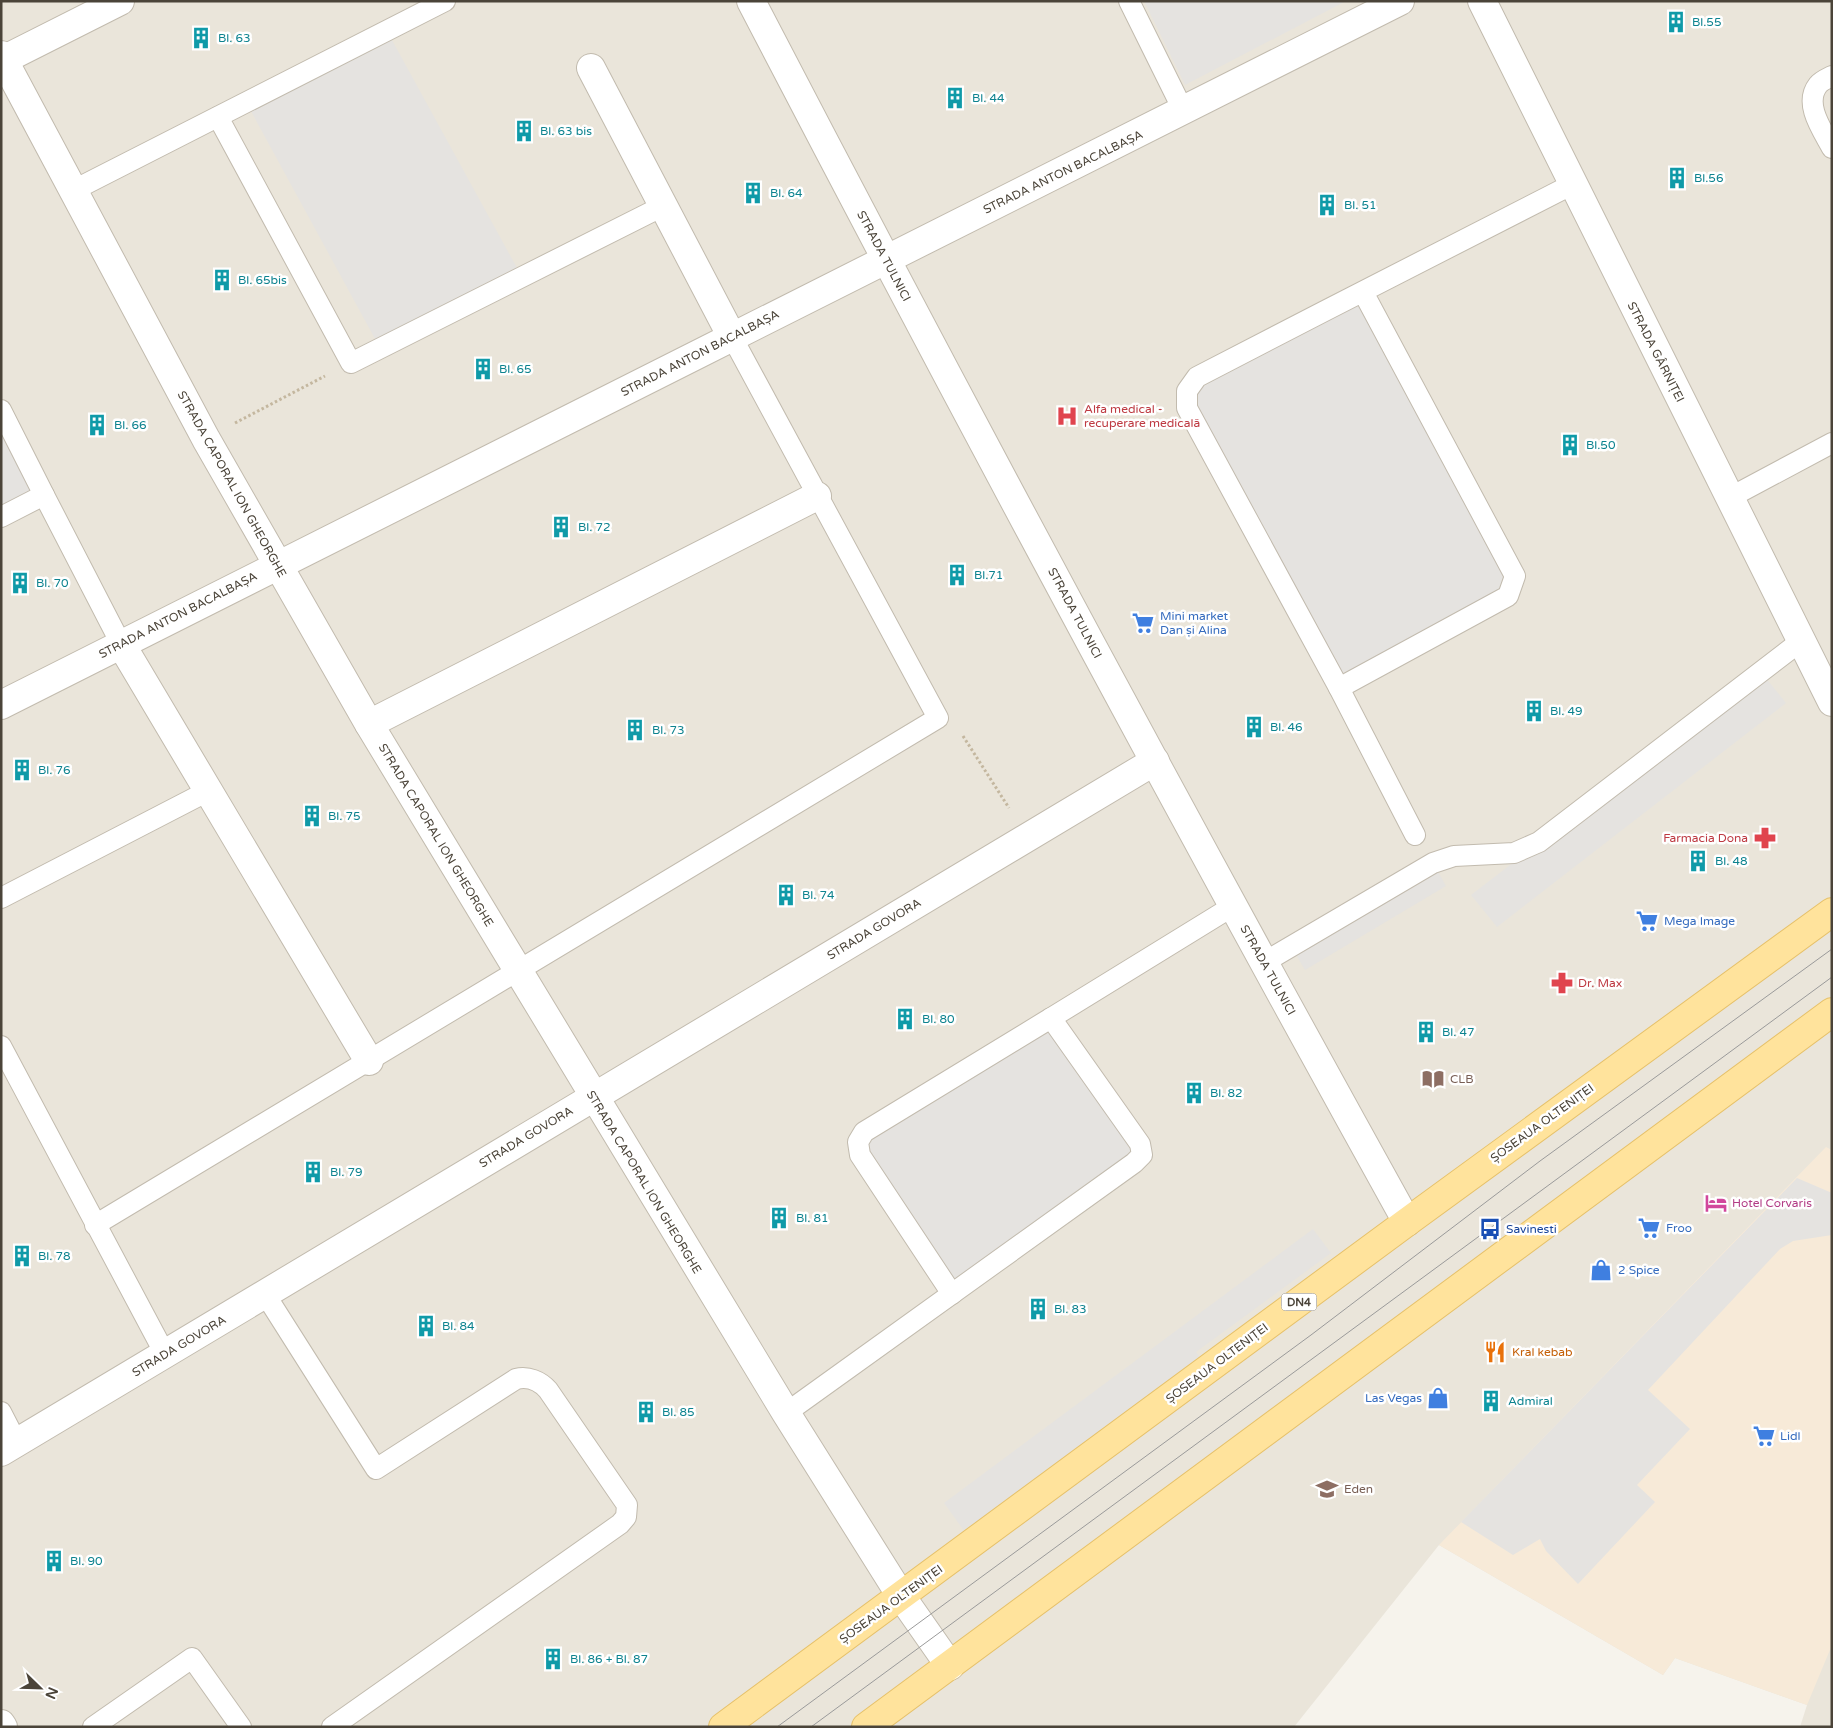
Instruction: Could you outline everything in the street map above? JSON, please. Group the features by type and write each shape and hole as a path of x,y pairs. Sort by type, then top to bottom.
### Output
{"main road":[{"name":"ȘOSEAUA OLTENIȚEI","path":"723,1727 1407,1222 1832,912"},
{"path":"866,1727 1550,1223 1832,1012"}],"street":[{"path":"2,58 120,1"},
{"name":"STRADA TULNICI","path":"751,1 886,260 1155,761 1407,1222"},
{"name":"STRADA ANTON BACALBAȘA","path":"1,705 277,564 1184,112 1400,1"},
{"name":"STRADA GÂRNIȚEI","path":"1482,1 1832,702"},
{"name":"STRADA CAPORAL ION GHEORGHE","path":"2,58 206,439 369,724 786,1413 901,1596 950,1666"},
{"path":"591,68 732,337"},
{"path":"369,724 817,496"},
{"path":"121,644 369,1061"},
{"name":"STRADA GOVORA","path":"9,1447 1155,761"}],"lane":[{"path":"72,191 445,1"},
{"path":"1129,1 1184,112"},
{"path":"1832,76 1818,84 1813,98 1814,112 1832,148"},
{"path":"218,116 351,363 663,206"},
{"path":"1416,835 1339,688 1187,408 1187,391 1197,377 1573,184"},
{"path":"1339,688 1508,596 1515,576 1363,292"},
{"path":"96,1225 938,718 732,337"},
{"path":"1,410 121,644"},
{"path":"1729,498 1832,443"},
{"path":"1,517 44,495"},
{"path":"1264,963 1433,863 1454,856 1514,853 1539,842 1801,641"},
{"path":"1,898 208,791"},
{"path":"952,1294 860,1155 858,1142 864,1132 1233,906"},
{"path":"786,1413 1134,1163 1142,1155 1140,1144 1051,1018"},
{"path":"1,1046 165,1354"},
{"path":"266,1294 376,1469 516,1379 528,1378 540,1383 548,1390 627,1505 626,1518 620,1524 332,1727"},
{"path":"1,1412 9,1447"},
{"path":"93,1727 192,1658 240,1727"}],"path":[{"path":"206,439 351,363"},
{"path":"938,718 960,732 1028,838"}],"shaded area":[{"path":"1,1 1832,1 1832,1727 1800,1727 1807,1705 1675,1658 1663,1675 1439,1545 1294,1727 1,1727"},
{"path":"1144,1 1346,1 1185,85"},
{"path":"387,31 522,277 380,348 246,102"},
{"path":"1363,292 1513,586 1339,688 1187,408 1197,377"},
{"path":"1,410 44,495 1,517"},
{"path":"1761,672 1786,703 1497,927 1471,895"},
{"path":"1433,863 1446,886 1305,970 1291,946"},
{"path":"1051,1018 1142,1155 952,1294 860,1155 864,1132"},
{"path":"1826,1147 1832,1150 1832,1645 1807,1705 1675,1658 1663,1675 1439,1545"},
{"path":"1797,1178 1832,1193 1832,1235 1793,1241 1780,1249 1648,1390 1690,1429 1637,1485 1655,1502 1578,1584 1546,1551 1540,1539 1513,1555 1461,1522"},
{"path":"1313,1229 1331,1253 1196,1352 1209,1369 973,1543 944,1503"}],"tram line":[{"path":"777,1727 1311,1335 1540,1161 1832,949"},
{"path":"811,1727 1832,977"}],"place":[{"name":"Bl.55","path":"1676,22"},
{"name":"Bl. 63","path":"201,38"},
{"name":"Bl. 44","path":"955,98"},
{"name":"Bl. 63 bis","path":"524,131"},
{"name":"Bl.56","path":"1677,178"},
{"name":"Bl. 64","path":"753,193"},
{"name":"Bl. 51","path":"1327,205"},
{"name":"Bl. 65bis","path":"222,280"},
{"name":"Bl. 65","path":"483,369"},
{"name":"Alfa medical - recuperare medicală","path":"1067,416"},
{"name":"Bl. 66","path":"97,425"},
{"name":"Bl.50","path":"1570,445"},
{"name":"Bl. 72","path":"561,527"},
{"name":"Bl.71","path":"957,575"},
{"name":"Bl. 70","path":"20,583"},
{"name":"Mini market Dan și Alina","path":"1143,623"},
{"name":"Bl. 49","path":"1534,711"},
{"name":"Bl. 46","path":"1254,727"},
{"name":"Bl. 73","path":"635,730"},
{"name":"Bl. 76","path":"22,770"},
{"name":"Bl. 75","path":"312,816"},
{"name":"Farmacia Dona","path":"1765,838"},
{"name":"Bl. 48","path":"1698,861"},
{"name":"Bl. 74","path":"786,895"},
{"name":"Mega Image","path":"1647,921"},
{"name":"Dr. Max","path":"1562,983"},
{"name":"Bl. 80","path":"905,1019"},
{"name":"Bl. 47","path":"1426,1032"},
{"name":"CLB","path":"1433,1079"},
{"name":"Bl. 82","path":"1194,1093"},
{"name":"Bl. 79","path":"313,1172"},
{"name":"Hotel Corvaris","path":"1716,1203"},
{"name":"Bl. 81","path":"779,1218"},
{"name":"Froo","path":"1649,1228"},
{"name":"Savinesti","path":"1490,1229"},
{"name":"Bl. 78","path":"22,1256"},
{"name":"2 Spice","path":"1601,1270"},
{"name":"Bl. 83","path":"1038,1309"},
{"name":"Bl. 84","path":"426,1326"},
{"name":"Kral kebab","path":"1495,1352"},
{"name":"Las Vegas","path":"1438,1398"},
{"name":"Admiral","path":"1491,1401"},
{"name":"Bl. 85","path":"646,1412"},
{"name":"Lidl","path":"1764,1436"},
{"name":"Eden","path":"1327,1489"},
{"name":"Bl. 90","path":"54,1561"},
{"name":"Bl. 86 + Bl. 87","path":"553,1659"}]}
